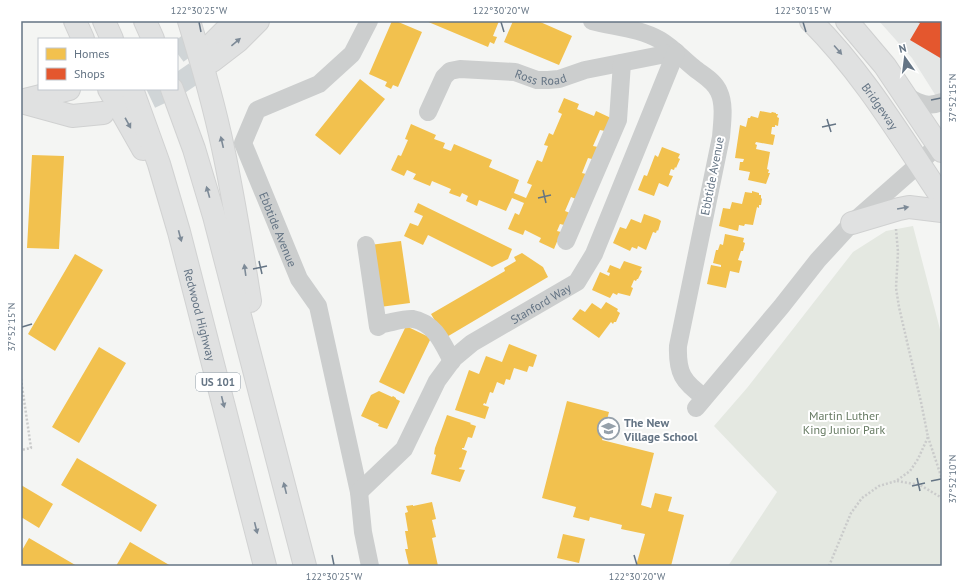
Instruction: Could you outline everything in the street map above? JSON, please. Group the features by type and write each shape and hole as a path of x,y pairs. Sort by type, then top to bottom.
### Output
{"main road":[{"path":"75,21 83,38"},
{"path":"104,21 112,38"},
{"path":"145,21 153,38"},
{"path":"206,37 235,21"},
{"path":"206,37 238,40 258,21"},
{"name":"Bridgeway","path":"811,21 859,75 934,151"},
{"name":"Bridgeway","path":"847,21 879,58 906,96 934,151 942,198"},
{"path":"206,37 217,123 233,197 267,419"},
{"path":"21,101 64,90"},
{"name":"Redwood Highway","path":"132,90 169,198 197,299 265,566"},
{"name":"US 101","path":"172,90 192,142 209,196 305,566"},
{"path":"21,101 72,116 104,100 169,198"},
{"path":"852,224 909,207 942,211"}],"street":[{"name":"Ebbtide Avenue","path":"368,21 352,54 319,84 257,110 243,143 299,279 318,306 359,492 363,532 370,566"},
{"name":"Ebbtide Avenue","path":"592,21 639,30 660,40 711,80 719,92 722,110 720,137 678,346 680,373 694,390 700,403 781,307 818,260 852,224 934,151"},
{"name":"Stanford Way","path":"359,492 404,449 437,381 452,361 472,343 577,282 594,254 676,52"},
{"name":"Ross Road","path":"428,112 444,77 450,71 460,68 515,72 537,80 548,80 559,79 585,70 676,52"},
{"path":"566,241 618,120 622,63"},
{"path":"906,96 918,103 928,106 942,102"},
{"path":"366,245 378,327 382,324 412,319 426,324 438,334 452,361"}],"path":[{"path":"890,212 897,232 898,252 896,288 899,307 928,437 942,479"},
{"path":"21,379 31,448 21,450"},
{"path":"829,566 851,513 862,498 879,486 896,481 910,470 918,459 928,437"},
{"path":"896,481 920,485 942,498"}],"shaded area":[{"path":"879,21 942,21 942,93 936,96 912,58"}],"green space":[{"name":"Martin Luther King Junior Park","path":"913,226 942,337 942,566 728,566 777,492 714,426 747,388 853,252 886,231"}],"building: Homes":[{"path":"392,21 396,21 422,32 398,87 393,85 391,89 385,86 387,82 369,74"},
{"path":"426,21 499,21 493,36 497,37 494,44 490,42 488,47"},
{"path":"513,21 538,21 572,36 559,65 504,42"},
{"path":"360,79 385,99 340,155 315,135"},
{"path":"564,98 579,104 577,109 594,116 596,111 611,118 605,131 600,130 593,146 598,147 592,159 588,158 582,173 586,174 576,199 571,197 565,211 570,213 564,225 560,224 557,231 561,232 554,249 539,242 541,238 525,230 523,235 508,229 515,213 519,215 524,203 512,198 506,211 479,200 477,206 466,201 468,196 462,193 460,197 449,193 451,189 432,181 430,186 413,179 416,174 407,170 404,176 391,170 398,155 401,156 408,140 405,139 411,124 436,135 434,139 445,143 443,148 451,151 454,144 492,160 489,167 519,180 514,193 526,198 532,185 527,183 537,160 542,162 548,146 544,145 549,133 553,135 562,114 558,112"},
{"path":"760,111 776,113 778,114 777,117 779,118 778,126 775,125 775,127 772,127 771,134 775,135 773,145 756,142 755,144 757,145 756,149 770,152 767,169 769,170 768,173 770,173 766,184 748,180 750,172 739,170 740,162 743,162 744,159 735,158 740,125 746,127 748,118 751,116 758,118"},
{"path":"662,147 680,154 678,158 680,159 676,168 675,167 674,170 671,169 669,175 673,176 668,187 659,183 654,196 638,190 644,175 647,176 655,155 658,157"},
{"path":"32,155 64,156 59,249 27,248"},
{"path":"752,191 759,193 762,199 761,205 759,205 759,208 757,207 753,225 739,225 738,231 719,226 723,208 730,209 732,202 742,204 745,192 752,193"},
{"path":"418,203 512,249 508,259 492,267 428,235 423,245 404,236 410,223 418,226 423,216 414,212"},
{"path":"644,214 661,221 658,231 657,230 656,233 653,232 646,250 638,246 637,249 632,247 630,251 613,243 620,227 626,229 631,219 641,223"},
{"path":"725,234 744,238 743,242 745,243 738,260 742,261 739,273 730,271 726,288 707,284 711,265 721,267 721,265 713,263 716,250 718,250 720,244 723,245"},
{"path":"401,241 410,303 380,307 370,245"},
{"path":"522,253 543,267 548,277 445,338 431,314 505,271 504,268 516,261 514,257"},
{"path":"75,254 103,270 55,351 28,334"},
{"path":"624,261 642,267 640,270 642,271 638,279 636,281 634,280 631,287 633,288 630,296 618,293 617,295 613,293 610,298 592,290 600,272 609,276 610,273 607,272 610,265 620,269"},
{"path":"606,302 618,309 617,311 620,313 616,322 613,324 611,322 599,338 572,319 580,309 585,312 592,303 601,309"},
{"path":"406,326 431,338 404,394 379,382"},
{"path":"509,344 537,355 533,367 529,366 527,372 514,368 510,380 506,379 504,385 497,382 493,393 490,392 486,404 484,403 483,405 489,407 485,419 455,410 469,370 479,374 486,356 502,362"},
{"path":"99,347 126,363 79,443 52,427"},
{"path":"379,391 392,397 393,396 400,401 387,429 378,426 379,424 361,416 371,395"},
{"path":"567,401 609,412 602,440 654,453 641,505 651,508 655,493 672,497 668,511 684,515 671,566 636,566 645,534 621,529 622,525 590,517 589,521 573,517 576,507 542,498"},
{"path":"447,415 476,426 472,438 468,437 464,448 462,448 467,451 461,468 460,467 459,469 465,470 460,482 431,474 436,455 434,454 435,448"},
{"path":"77,458 157,505 141,532 61,485"},
{"path":"21,485 53,504 39,528 21,517"},
{"path":"432,502 436,519 432,520 436,537 432,538 438,566 409,566 405,549 408,549 405,531 408,531 405,513 408,512 406,506"},
{"path":"563,534 585,539 579,563 557,558"},
{"path":"29,538 77,566 21,566 21,552"},
{"path":"130,542 171,566 116,566"}],"building: Shops":[{"path":"915,21 942,21 942,59 910,40 920,23"}],"tunnel":[{"path":"178,52 204,33"},
{"path":"178,84 212,61"},
{"path":"119,108 150,98 167,90"}],"place":[{"name":"The New Village School","path":"608,429"}]}
